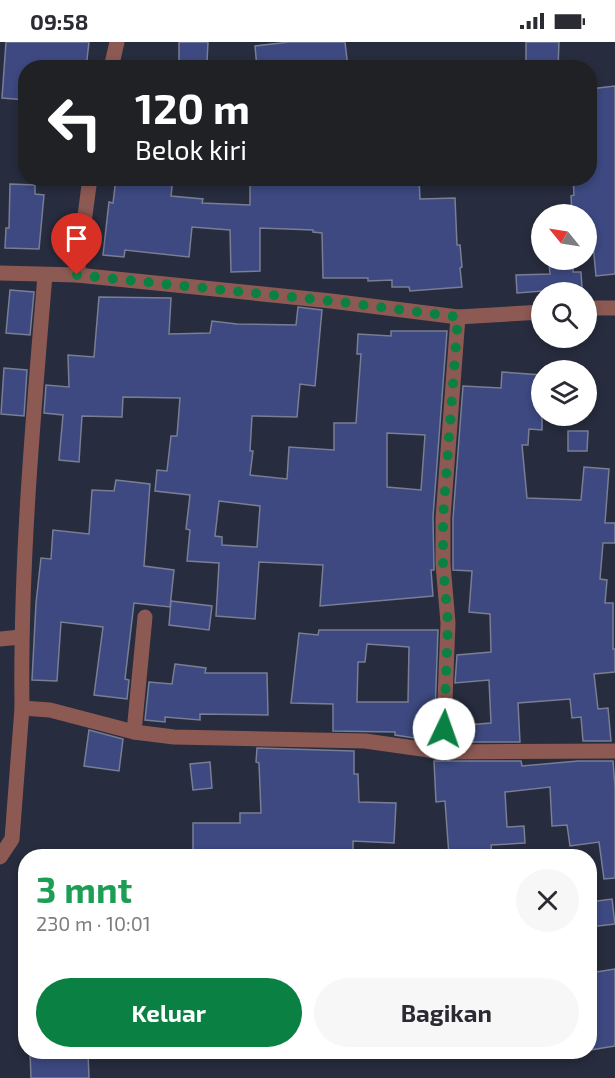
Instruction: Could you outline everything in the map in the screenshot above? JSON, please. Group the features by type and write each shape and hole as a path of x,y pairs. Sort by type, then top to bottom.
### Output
{"street":[{"path":"113,60 117,42"},
{"path":"77,275 89,186"},
{"path":"0,273 77,275 321,300 458,317 531,313"},
{"path":"0,857 12,839 22,708 21,638 36,378 45,275"},
{"path":"597,308 615,308"},
{"path":"443,752 448,623 443,564 443,518 458,317"},
{"path":"134,732 145,616"},
{"path":"0,639 21,638"},
{"path":"22,708 50,710 134,732 174,737 365,741 443,752 615,751"}],"building":[{"path":"6,42 89,42 87,60 18,60 18,99 2,98"},
{"path":"179,42 208,42 207,60 179,60"},
{"path":"289,42 345,42 347,60 256,60 255,46"},
{"path":"526,42 559,42 558,60 526,60"},
{"path":"615,86 615,274 596,276 597,204 571,204 571,196 574,195 573,186 597,186 597,88"},
{"path":"10,184 35,186 35,194 44,195 39,249 5,248 6,228 9,228"},
{"path":"115,186 172,186 171,196 203,199 202,203 250,205 250,186 419,186 420,199 455,198 462,287 410,291 409,287 392,287 392,280 323,278 322,233 313,232 313,230 260,228 260,271 231,272 230,230 192,227 189,257 125,250 124,257 103,255 109,202 113,203"},
{"path":"550,270 581,272 582,282 531,282 531,292 517,293 516,275 550,274"},
{"path":"10,290 34,292 30,335 6,333"},
{"path":"99,297 171,298 169,334 210,333 212,321 237,324 296,325 298,307 322,310 315,386 300,384 297,417 252,416 250,451 253,451 250,475 287,479 289,447 334,450 334,423 356,423 361,354 357,354 358,334 391,336 391,331 447,331 433,517 434,570 431,570 433,596 320,606 323,565 259,562 255,619 216,616 219,563 187,561 190,530 186,529 190,495 155,491 157,470 167,471 171,436 177,436 180,398 123,397 122,417 82,416 79,462 59,460 63,415 44,413 46,385 69,387 68,355 94,357","holes":["387,433 425,435 421,490 387,487","219,501 260,506 257,547 222,545 222,537 215,536"]},
{"path":"4,368 27,370 24,416 1,414"},
{"path":"502,372 531,374 531,426 542,426 542,430 529,429 528,445 522,445 527,498 581,500 584,467 609,469 605,523 615,523 615,543 603,543 600,579 607,580 605,603 613,603 615,672 594,674 598,709 608,708 611,741 583,741 581,717 572,718 570,699 518,703 520,742 453,742 454,726 491,723 489,680 455,683 457,655 491,652 490,614 469,612 472,571 453,570 453,518 463,386 501,388"},
{"path":"568,431 588,431 587,451 568,451"},
{"path":"116,480 150,484 144,566 174,570 170,607 134,603 125,679 129,680 127,699 94,695 103,627 61,622 57,681 32,680 41,558 51,559 53,530 89,534 92,490 114,491"},
{"path":"171,601 212,606 209,630 169,625"},
{"path":"319,630 438,630 434,741 395,735 395,732 333,731 333,704 291,703 299,633 318,635","holes":["367,644 409,647 408,702 357,702 358,662 365,662"]},
{"path":"175,664 206,668 205,673 267,673 268,715 200,714 200,720 165,717 165,722 145,720 149,682 172,684"},
{"path":"89,730 123,739 119,771 84,766"},
{"path":"257,748 354,751 354,774 358,774 359,802 396,803 394,843 353,841 353,849 193,849 193,823 240,823 240,813 261,813 259,763 256,762"},
{"path":"434,761 521,761 522,766 578,761 613,761 615,878 604,879 599,842 570,846 567,825 552,826 550,787 505,792 507,827 524,826 525,843 491,845 491,849 448,849 445,801 436,802"},
{"path":"210,762 212,788 193,790 190,764"},
{"path":"612,899 615,924 597,926 597,901"},
{"path":"615,969 615,1046 597,1049 597,972"},
{"path":"30,1059 88,1059 89,1078 31,1078"}],"route":[{"path":"77,275 278,295 458,317 443,518 443,564 448,623 444,729"}]}
